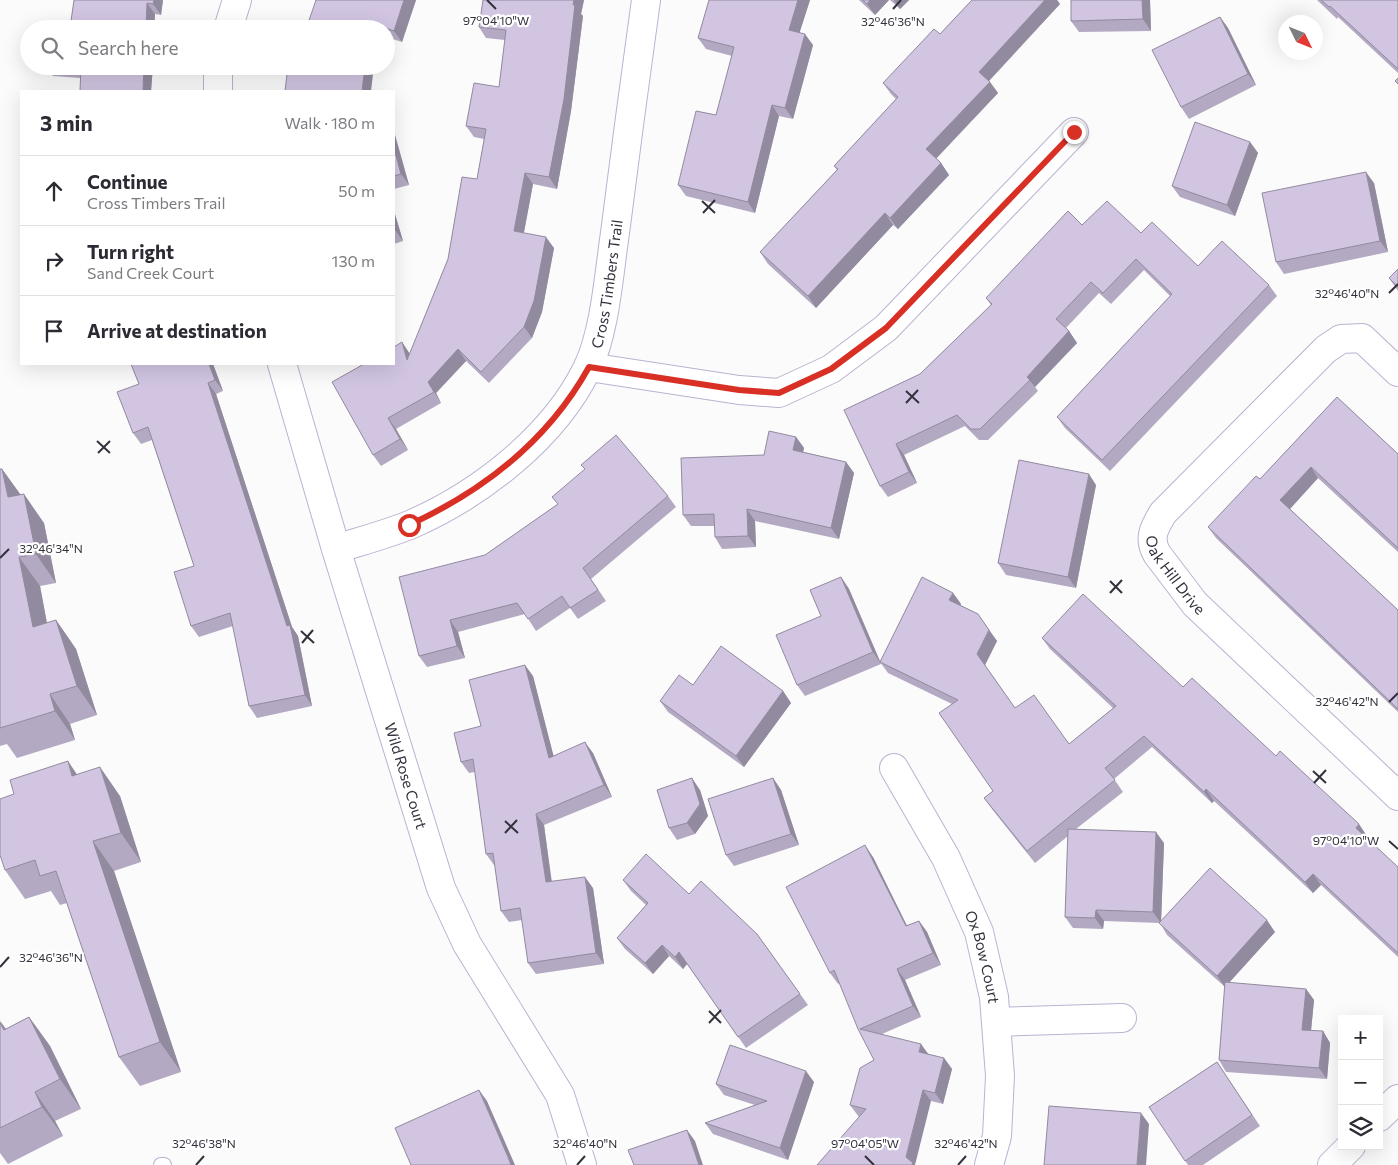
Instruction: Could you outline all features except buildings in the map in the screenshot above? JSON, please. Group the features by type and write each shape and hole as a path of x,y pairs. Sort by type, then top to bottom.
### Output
{"street":[{"path":"231,20 237,0"},
{"name":"Cross Timbers Trail","path":"336,549 409,525 436,513 517,459 579,385 589,367 604,314 646,0"},
{"path":"218,75 218,90"},
{"path":"589,367 739,390 779,393 831,369 886,328 1074,132"},
{"name":"Oak Hill Drive","path":"1398,372 1362,338 1341,339 1326,349 1163,513 1152,531 1152,546 1195,604 1398,796"},
{"name":"Wild Rose Court","path":"282,365 336,549 441,888 467,944 560,1095 582,1165"},
{"name":"Ox Bow Court","path":"894,768 946,858 979,932 994,997 1000,1084 997,1136 989,1165"},
{"path":"996,1022 1122,1018"},
{"path":"1383,1114 1398,1098"},
{"path":"1332,1165 1347,1150"}],"route":[{"path":"409,525 436,513 517,459 554,417 579,385 589,367 739,390 779,393 831,369 886,328 1074,132"}]}
